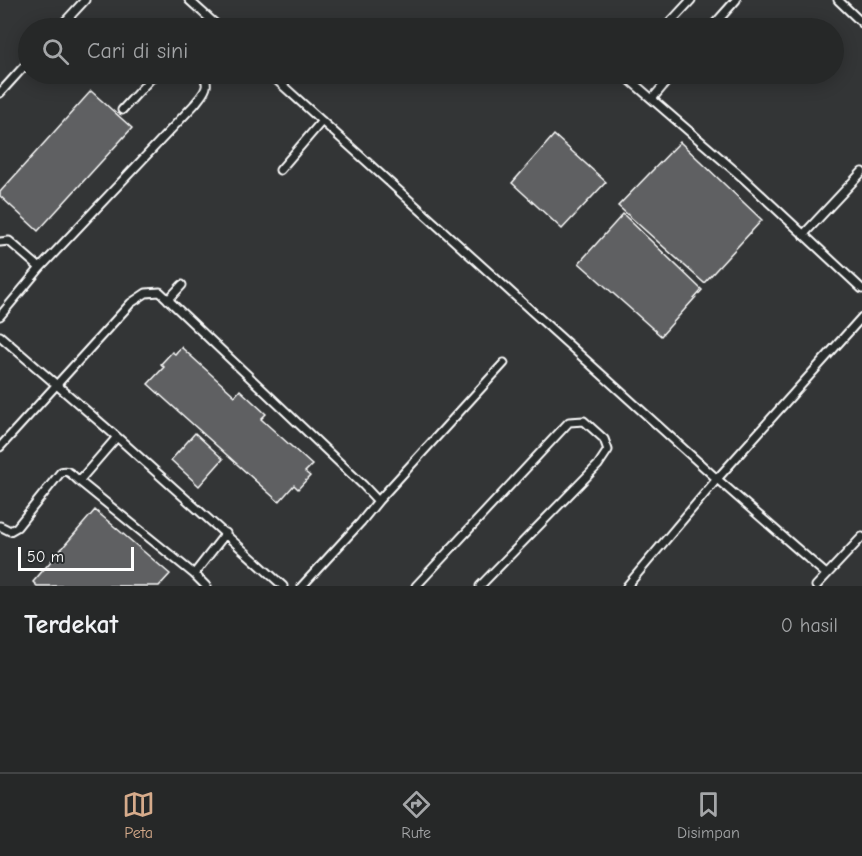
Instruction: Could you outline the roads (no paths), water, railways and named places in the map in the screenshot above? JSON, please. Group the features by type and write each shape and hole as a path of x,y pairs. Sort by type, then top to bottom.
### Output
{"lane":[{"path":"68,18 85,0"},
{"path":"189,0 209,18"},
{"path":"674,18 691,0"},
{"path":"720,18 736,0"},
{"path":"838,0 862,23"},
{"path":"0,93 18,73"},
{"path":"122,110 146,84"},
{"path":"0,316 40,268 194,105 206,84"},
{"path":"281,84 717,479 826,574"},
{"path":"634,84 742,177 862,289"},
{"path":"652,99 665,84"},
{"path":"280,170 322,121"},
{"path":"803,235 862,172"},
{"path":"0,242 9,241 40,268"},
{"path":"168,300 182,285"},
{"path":"0,447 130,303 146,293 160,292 378,501"},
{"path":"627,586 717,479 862,317"},
{"path":"0,336 226,533 283,586"},
{"path":"302,586 504,363"},
{"path":"416,586 569,422 584,421 604,439 608,450 598,465 480,586"},
{"path":"79,481 117,438"},
{"path":"0,526 10,531 17,527 61,472 66,471 206,586"},
{"path":"194,574 226,533"},
{"path":"816,586 862,537"}]}
